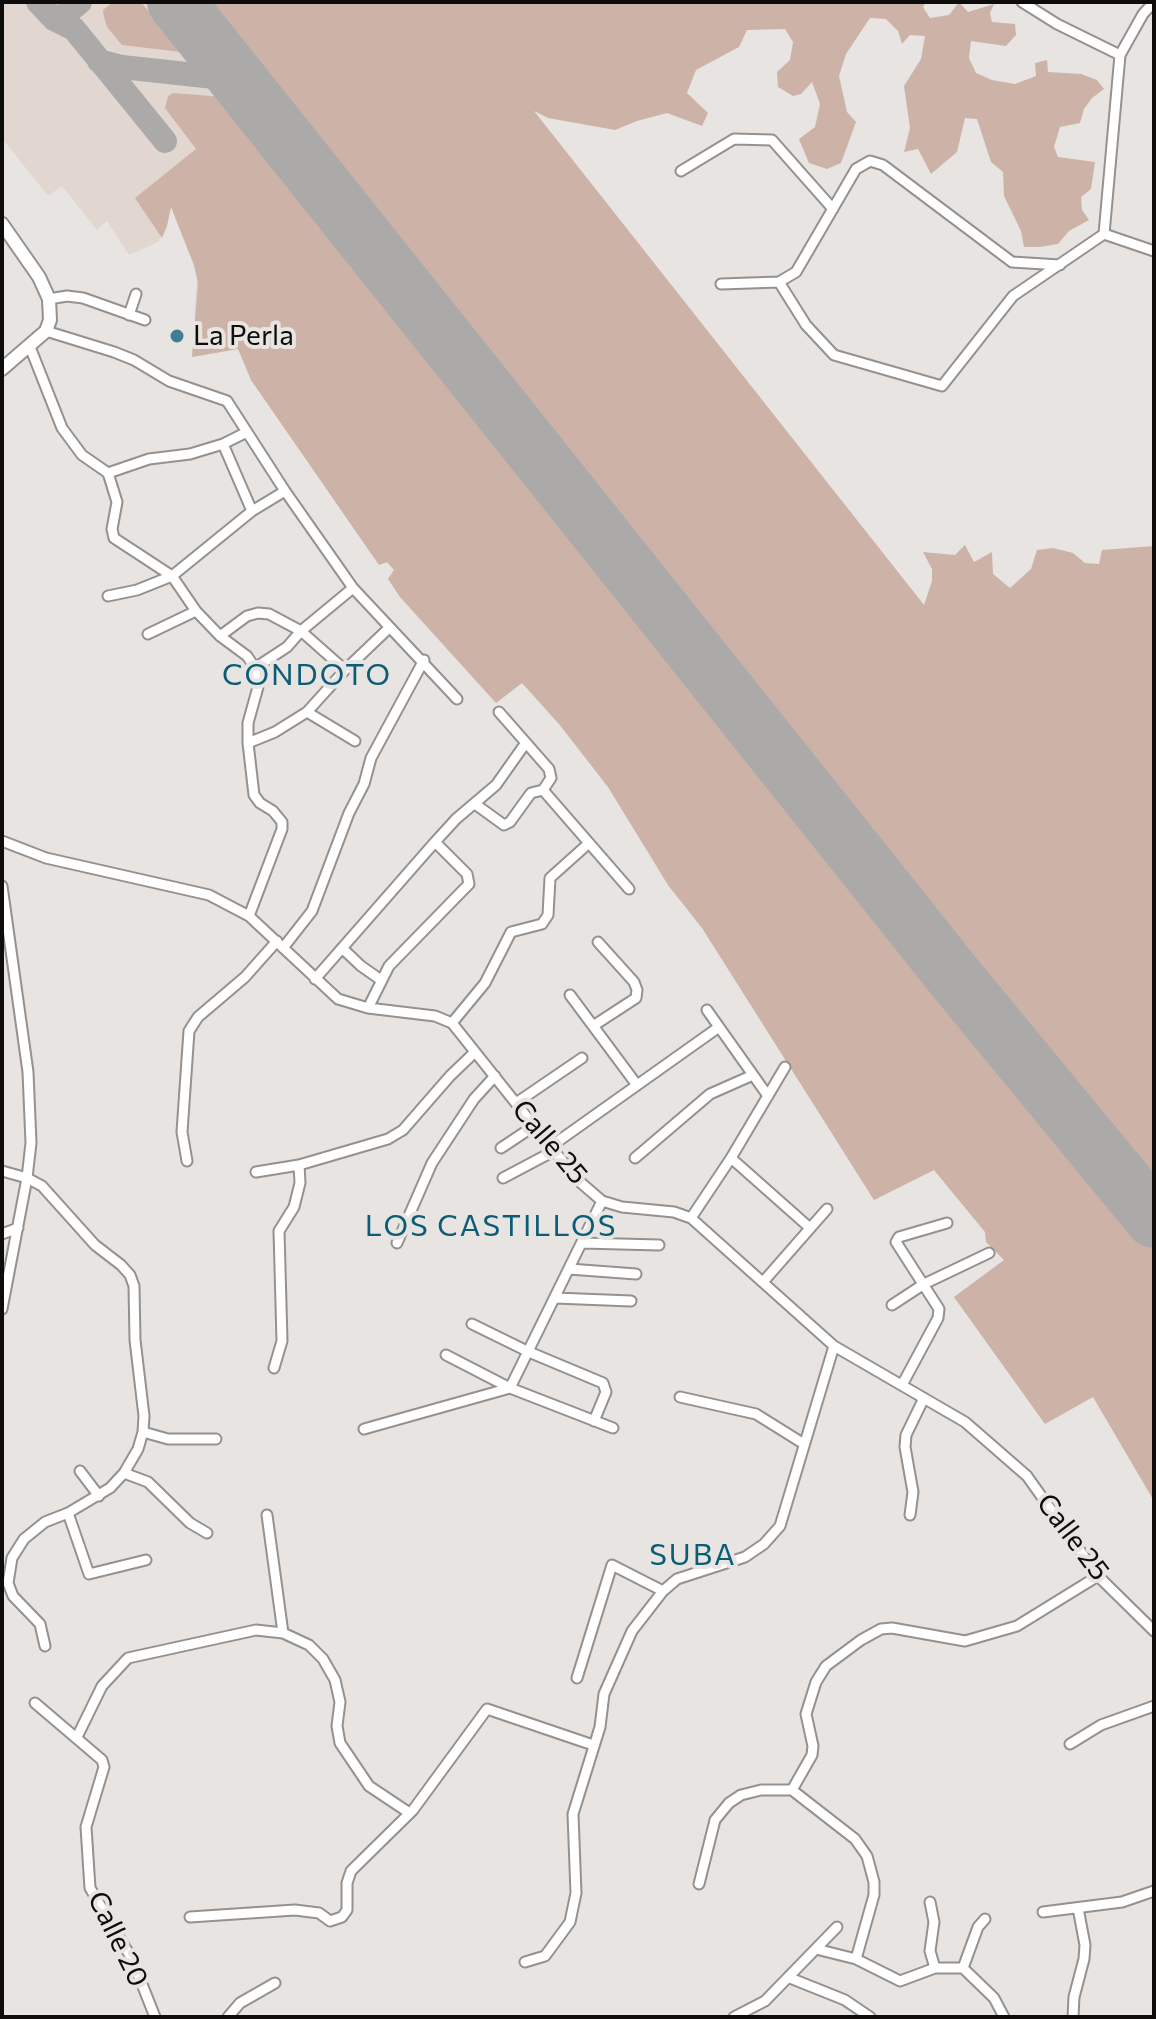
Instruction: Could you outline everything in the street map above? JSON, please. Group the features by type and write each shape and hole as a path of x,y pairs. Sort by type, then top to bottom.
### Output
{"main road":[{"path":"2,224 39,277 49,299 48,326 30,347 2,369"},
{"path":"2,235 14,243"}],"street":[{"path":"1022,2 1057,24 1120,55"},
{"path":"779,282 806,325 834,355 942,386 1013,296 1104,234 1120,55 1143,14 1154,2"},
{"path":"681,171 734,139 772,140 833,209"},
{"path":"721,284 779,282 796,272 856,169 870,161 883,165 1012,262 1060,265"},
{"path":"1104,234 1154,251"},
{"path":"129,315 136,294"},
{"path":"49,299 67,296 83,298 145,320"},
{"path":"48,326 114,352 169,381 224,398 353,588 389,628 424,660 457,699"},
{"path":"30,347 62,428 82,455 108,473 117,502 112,529 114,538 172,576 196,611 220,636 247,656 255,668 258,687 248,723 254,795 273,811 282,822 282,829 249,916"},
{"path":"108,473 149,459 190,454 223,444 247,432"},
{"path":"223,444 252,511"},
{"path":"108,596 137,590 172,576 252,511 285,491"},
{"path":"255,668 287,647 301,631 353,588"},
{"path":"148,634 196,611"},
{"path":"220,636 247,616 269,614 301,631 345,670"},
{"path":"248,743 275,732 307,712 389,628"},
{"path":"187,1161 182,1132 189,1031 198,1017 280,945 312,911 349,813 364,784 371,758 424,660"},
{"path":"307,712 355,741"},
{"path":"475,804 504,825 510,822 531,793 543,790 551,778 551,773 499,712"},
{"path":"315,979 435,842 496,785 525,744"},
{"path":"543,790 629,889"},
{"path":"2,841 46,858 209,895 249,916 338,999 368,1008 435,1016 452,1023 485,983 511,932 542,924 548,915 550,878 589,843"},
{"path":"368,1008 389,966 469,884 467,874 435,842"},
{"path":"2,886 29,1083 31,1143 2,1309"},
{"path":"593,1026 636,998 637,990 634,982 598,942"},
{"path":"342,948 381,980"},
{"path":"570,995 637,1085"},
{"path":"707,1010 768,1096"},
{"name":"Calle 25","path":"452,1023 580,1182 602,1201 622,1207 674,1212 691,1218 834,1346 965,1422 1027,1476 1098,1576 1154,1631"},
{"path":"503,1178 552,1149 719,1027"},
{"path":"256,1172 299,1165 388,1139 403,1130 475,1052"},
{"path":"516,1103 582,1058"},
{"path":"691,1218 785,1067"},
{"path":"635,1158 710,1094 753,1075"},
{"path":"397,1243 432,1163 474,1099 495,1076"},
{"path":"501,1148 534,1126"},
{"path":"731,1158 810,1228"},
{"path":"274,1368 282,1341 279,1231 294,1207 300,1183 299,1165"},
{"path":"2,1171 42,1186 95,1245 130,1275 134,1286 143,1432 138,1449 124,1473 99,1496 45,1522 24,1539 12,1558 8,1583 13,1596 40,1624 45,1646"},
{"path":"364,1429 510,1388 602,1201"},
{"path":"763,1282 827,1209"},
{"path":"902,1385 939,1309 896,1242 899,1237 947,1223"},
{"path":"2,1234 18,1228"},
{"path":"582,1243 659,1245"},
{"path":"892,1305 924,1284 989,1253"},
{"path":"569,1269 636,1274"},
{"path":"555,1298 631,1301"},
{"path":"472,1324 603,1383 606,1392 594,1421"},
{"path":"525,1962 545,1956 570,1922 576,1893 573,1814 600,1727 604,1694 632,1631 663,1591 677,1579 745,1557 764,1544 780,1526 834,1346"},
{"path":"446,1355 510,1388 613,1428"},
{"path":"680,1397 756,1414 804,1444"},
{"path":"910,1515 913,1492 905,1447 906,1435 924,1398"},
{"path":"143,1432 168,1439 216,1439"},
{"path":"80,1471 99,1496"},
{"path":"124,1473 148,1482 190,1523 207,1533"},
{"path":"68,1513 89,1574 146,1560"},
{"path":"267,1515 283,1633"},
{"path":"577,1678 612,1565 663,1591"},
{"path":"792,1790 812,1755 806,1714 816,1682 826,1666 861,1640 881,1629 892,1628 965,1641 1017,1626 1098,1576"},
{"path":"77,1737 102,1686 128,1658 256,1630 283,1633 309,1645 323,1659 335,1680 340,1702 337,1726 340,1743 369,1786 408,1812"},
{"name":"Calle 20","path":"35,1703 102,1760 104,1767 86,1827 90,1888 132,1959 155,2017"},
{"path":"1070,1744 1101,1725 1154,1706"},
{"path":"190,1917 295,1910 319,1913 330,1921 342,1917 347,1910 347,1883 351,1871 413,1810 487,1709 593,1745"},
{"path":"699,1884 715,1820 729,1803 741,1795 761,1790 792,1790 855,1839 867,1856 874,1895 856,1959"},
{"path":"1043,1912 1122,1902 1154,1891"},
{"path":"930,1902 934,1922 930,1951 935,1968"},
{"path":"1073,2017 1085,1945 1078,1908"},
{"path":"963,1968 978,1927 985,1919"},
{"path":"734,2017 765,2001 837,1927"},
{"path":"816,1949 856,1959 900,1981 935,1968 963,1968 994,1998 1004,2017"},
{"path":"790,1978 845,2000 870,2017"},
{"path":"228,2017 240,2003 275,1983"}],"shaded area":[{"path":"2,2 448,2 1154,896 1154,1501 1093,1397 1045,1424 954,1297 1004,1260 986,1242 985,1232 934,1170 874,1200 702,928 668,885 608,787 559,724 522,683 496,703 400,597 388,579 394,570 387,562 379,565 251,380 238,349 192,357 197,274 171,207 167,226 158,242 129,255 107,221 97,230 62,186 48,196 5,142 2,144"},
{"path":"113,2 141,2 181,52 122,45 107,27 104,17 103,10"},
{"path":"207,2 926,2 923,7 930,18 949,15 959,2 968,12 994,4 990,13 992,22 1015,24 1016,35 1006,46 971,41 969,58 976,73 1015,84 1036,76 1035,63 1047,60 1048,72 1081,74 1097,80 1104,89 1084,109 1080,123 1060,127 1054,147 1058,157 1095,162 1091,189 1081,197 1082,210 1089,220 1069,231 1058,244 1040,247 1024,247 1021,231 1004,196 1003,172 991,162 977,119 965,118 957,152 931,174 918,149 904,152 910,128 904,86 921,59 925,36 910,35 902,44 898,31 886,19 870,18 846,54 839,76 847,112 856,122 841,163 827,169 809,163 799,139 815,127 820,104 812,82 801,94 793,96 778,87 777,72 790,60 793,42 785,29 747,30 739,47 696,70 687,93 708,113 702,126 667,113 615,130 548,118 534,111 924,605 932,581 932,569 923,552 955,555 965,545 974,562 992,552 993,574 1010,588 1031,569 1037,550 1053,548 1073,553 1085,563 1099,564 1102,550 1154,546 1154,1179"},
{"path":"173,93 224,97 1154,1246 1154,1501 1093,1397 1045,1424 954,1297 1004,1260 986,1242 985,1232 934,1170 874,1200 702,928 668,885 608,787 559,724 522,683 496,703 400,597 388,579 394,570 387,562 379,565 251,380 238,349 192,357 198,283 194,265 171,207 162,238 135,198 196,149 165,108 168,96"}],"taxiway":[{"path":"38,2 54,19 74,29 165,141"},
{"path":"54,19 62,17 80,2"},
{"path":"194,75 203,70 209,60 206,40"},
{"path":"99,61 122,67 223,78 248,92"}],"runway":[{"path":"176,2 957,980 1154,1219"}],"place":[{"name":"La Perla","path":"177,336"}],"district":[{"name":"CONDOTO","path":"307,675"},
{"name":"LOS CASTILLOS","path":"491,1226"},
{"name":"SUBA","path":"693,1555"}]}
